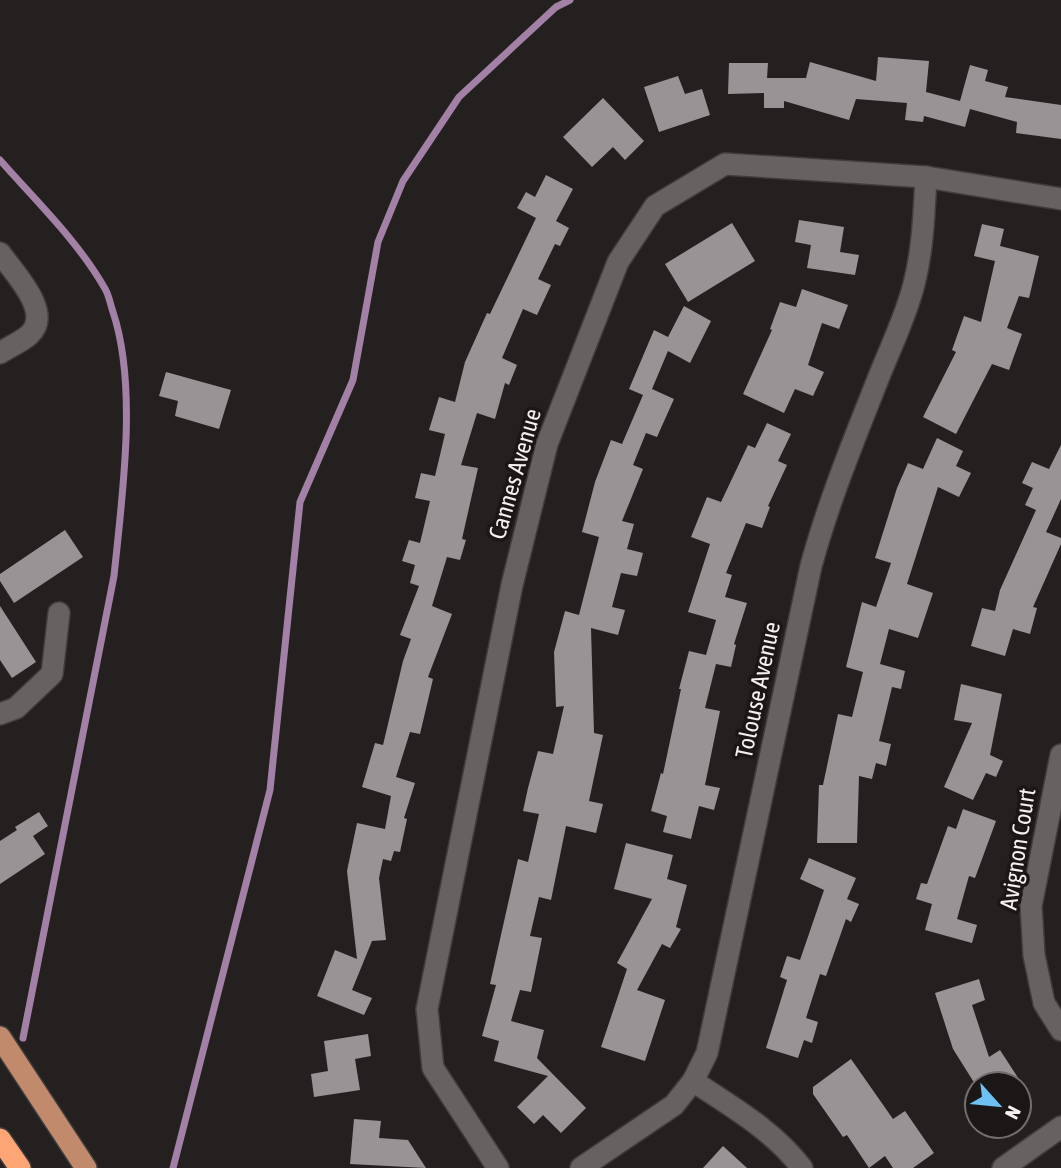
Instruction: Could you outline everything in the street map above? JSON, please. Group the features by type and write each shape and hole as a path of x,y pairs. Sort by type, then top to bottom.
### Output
{"highway":[{"path":"0,1139 20,1168"}],"main road":[{"path":"0,1037 86,1168"}],"street":[{"name":"Cannes Avenue","path":"498,1168 433,1068 427,1009 512,585 547,443 618,262 655,206 724,164 926,177 1061,199"},
{"name":"Tolouse Avenue","path":"581,1168 674,1105 692,1081 707,1053 811,566 822,526 902,323 915,282 922,237 926,177"},
{"path":"0,253 37,306 39,318 31,334 0,352"},
{"path":"0,713 16,708 52,674 59,612"},
{"name":"Avignon Court","path":"1060,762 1031,906 1034,955 1044,1003 1061,1030"},
{"path":"692,1081 761,1126 787,1149 802,1168"},
{"path":"1003,1168 1061,1128"}],"building":[{"path":"878,57 929,61 926,92 960,101 970,65 988,70 985,81 1008,87 1005,97 1061,105 1061,139 1016,133 1017,122 970,109 965,127 924,116 923,122 905,120 907,103 856,99 849,120 784,101 784,108 764,108 764,93 728,94 729,63 768,63 767,78 806,78 810,62 876,81"},
{"path":"678,76 685,94 702,89 710,115 659,132 644,87"},
{"path":"603,98 644,141 625,160 613,147 592,167 563,137"},
{"path":"546,175 573,189 556,221 569,228 560,246 555,244 538,279 551,285 537,315 523,309 502,358 517,365 509,385 505,383 495,419 477,413 461,465 478,468 462,539 466,540 460,560 447,557 432,606 452,614 428,677 433,679 420,734 410,732 396,777 415,783 404,818 407,819 400,852 394,851 391,861 383,859 379,878 386,940 372,941 352,990 372,998 364,1015 317,996 335,950 357,959 347,871 357,823 385,829 391,796 362,787 375,743 383,745 403,661 411,639 400,635 419,586 410,583 415,565 402,561 409,540 420,543 430,501 415,498 421,473 435,476 445,434 429,430 439,397 455,402 465,362 536,218 517,208 526,192 535,197"},
{"path":"799,220 844,227 840,252 859,255 855,275 807,268 811,245 795,242"},
{"path":"732,223 755,261 688,302 665,264"},
{"path":"982,224 1004,229 1000,246 1039,256 1029,298 1019,296 1007,328 1022,334 1009,370 992,364 956,434 923,417 956,352 952,350 964,316 981,322 995,261 974,256"},
{"path":"802,289 848,305 839,329 822,323 808,365 824,372 813,396 795,389 784,413 743,394 772,330 770,329 780,302 796,307"},
{"path":"684,306 711,321 690,363 668,351 652,389 674,399 657,437 646,433 633,465 643,469 622,521 634,524 627,549 643,553 637,576 621,573 612,607 625,610 618,635 591,628 594,733 603,735 589,801 603,804 596,833 566,826 551,900 539,897 530,936 542,938 531,992 520,990 511,1021 544,1030 537,1058 586,1108 561,1133 543,1115 534,1124 517,1107 548,1076 494,1061 499,1041 482,1036 496,985 490,984 518,859 528,862 539,814 523,811 528,788 538,751 553,754 564,706 556,707 554,652 565,611 579,615 599,537 582,532 595,482 611,440 622,444 643,395 629,389 654,330 668,337"},
{"path":"166,372 231,390 219,429 175,416 178,401 159,396"},
{"path":"767,423 791,434 778,461 787,465 768,506 770,507 762,528 746,523 726,573 732,575 725,597 747,603 734,644 736,645 731,667 716,664 705,708 720,711 705,785 720,788 714,810 699,806 691,839 663,832 667,816 651,811 661,773 663,774 689,651 706,655 716,620 688,612 710,544 691,537 707,497 721,502 748,445 755,448"},
{"path":"937,438 963,451 956,466 971,473 959,497 938,487 907,584 933,593 918,638 889,629 880,664 905,671 901,689 892,687 879,741 891,744 886,766 876,763 872,779 859,776 857,843 817,843 819,785 823,785 838,714 852,717 863,672 846,667 862,602 876,607 891,563 875,558 897,488 908,463 923,469"},
{"path":"1061,445 1061,499 1046,532 1061,538 1061,544 1033,607 1037,608 1030,634 1013,629 1005,656 971,646 982,608 995,611 1000,590 1036,510 1025,505 1033,488 1022,483 1032,462 1049,469"},
{"path":"65,530 83,557 14,603 0,581 0,574"},
{"path":"0,606 36,662 12,678 0,660"},
{"path":"961,684 1002,694 990,755 1003,761 996,777 986,773 973,800 944,787 972,723 954,720"},
{"path":"963,809 996,821 975,878 969,876 957,919 977,925 972,943 925,930 932,904 916,899 921,883 927,884 948,826 956,829"},
{"path":"39,812 48,826 33,836 45,854 0,884 0,841 17,830 15,827"},
{"path":"626,843 673,855 667,879 687,885 676,927 681,929 670,948 662,944 637,990 665,1000 645,1061 601,1047 627,969 617,963 652,899 614,889"},
{"path":"809,858 856,878 847,899 859,904 851,922 846,919 826,976 820,974 806,1018 818,1022 812,1043 804,1040 798,1058 766,1048 787,980 780,977 787,956 800,960 824,890 800,879"},
{"path":"979,979 985,1000 972,1005 989,1057 1000,1050 1013,1070 966,1070 953,1049 935,993"},
{"path":"368,1034 371,1056 355,1059 360,1090 314,1097 311,1074 328,1071 324,1041"},
{"path":"851,1059 893,1119 905,1111 934,1153 913,1168 893,1168 885,1156 869,1168 847,1135 843,1137 813,1094 813,1087"},
{"path":"354,1119 381,1121 379,1138 408,1140 426,1168 350,1164"},
{"path":"723,1146 747,1168 703,1168"}],"waterway":[{"path":"173,1168 270,790 300,502 353,380 378,242 403,181 459,97 556,7 570,0"},
{"path":"0,160 68,237 106,290 121,342 126,408 124,478 114,576 23,1038"}]}
